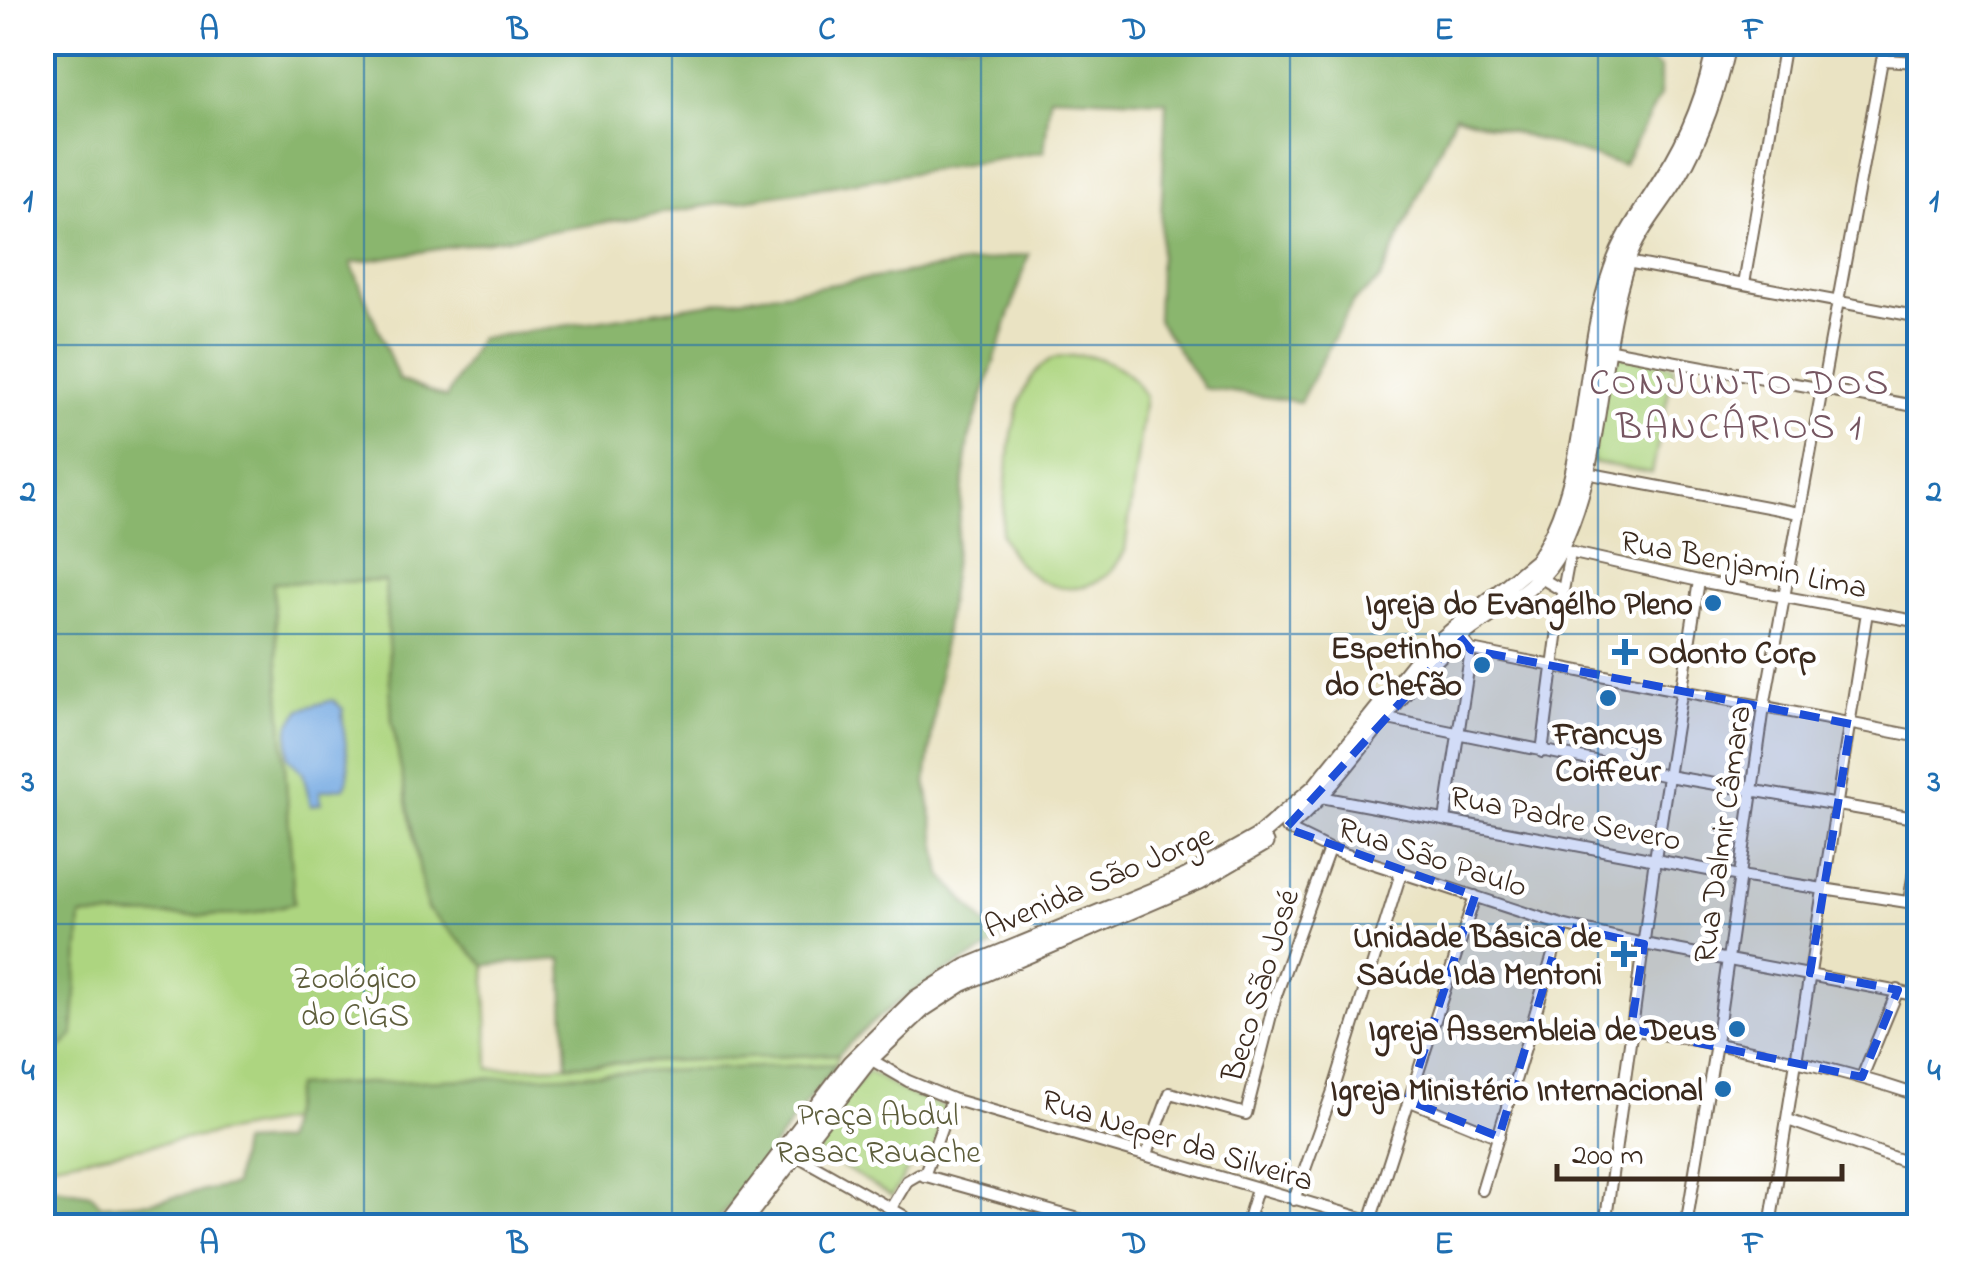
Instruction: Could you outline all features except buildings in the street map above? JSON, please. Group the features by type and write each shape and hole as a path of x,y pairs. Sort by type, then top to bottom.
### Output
{"main road":[{"name":"Avenida São Jorge","path":"1535,575 1564,508 1611,270 1692,128 1716,42"},
{"name":"Avenida São Jorge","path":"725,1226 857,1054 916,998 966,967 1186,876 1257,837 1315,787 1418,659 1565,552 1586,473 1606,349 1627,262 1703,130 1728,42"},
{"name":"Avenida São Jorge","path":"740,1226 870,1058 910,1020 963,983 1200,881 1244,858 1321,797 1457,632"}],"street":[{"path":"1744,284 1784,42"},
{"name":"Rua Dalmir Câmara","path":"1686,1226 1783,596 1888,42"},
{"path":"1882,60 1920,62"},
{"path":"1627,262 1920,317"},
{"path":"1606,349 1920,407"},
{"path":"1586,473 1798,513"},
{"path":"1542,752 1565,552"},
{"name":"Rua Benjamin Lima","path":"1565,552 1920,622"},
{"path":"1535,575 1563,591"},
{"path":"1605,1226 1698,581"},
{"path":"1770,1226 1867,612"},
{"path":"1457,632 1472,650 1920,737"},
{"path":"1445,820 1472,650"},
{"path":"1383,718 1668,776 1920,819"},
{"name":"Rua Padre Severo","path":"1321,797 1740,876 1914,903"},
{"name":"Rua São Paulo","path":"1286,828 1328,849 1562,924 1644,944 1920,996"},
{"path":"1914,903 1920,835"},
{"name":"Beco São José","path":"1147,1154 1170,1094 1246,1114 1276,995 1328,849"},
{"path":"1294,1200 1334,1088 1400,873"},
{"path":"1370,1221 1474,896"},
{"path":"1482,1190 1562,924"},
{"path":"1862,1077 1898,990"},
{"path":"1631,1030 1798,1060 1919,1095"},
{"name":"Rua Neper da Silveira","path":"870,1058 908,1082 952,1099 1389,1226"},
{"path":"924,1176 952,1099"},
{"path":"1408,1100 1499,1137"},
{"path":"1788,1120 1920,1167"},
{"path":"794,1154 904,1216 904,1226"},
{"path":"891,1208 910,1177 924,1176 1072,1222 1104,1226"},
{"path":"1246,1226 1257,1188"}],"highlighted area":[{"path":"1460,637 1471,650 1851,724 1810,973 1898,990 1862,1077 1631,1029 1644,944 1562,925 1499,1137 1408,1100 1475,896 1286,828"}],"green space":[{"path":"1620,42 1660,68 1660,96 1623,165 1455,115 1380,280 1353,302 1300,402 1204,388 1157,319 1166,101 1050,96 1044,152 351,263 399,380 446,398 479,339 1029,254 969,439 926,781 942,875 1001,942 915,990 877,1018 839,1054 567,1065 562,959 485,965 427,909 392,721 385,581 273,583 294,903 244,915 81,916 73,1036 43,1065 43,43"},
{"path":"1609,353 1674,366 1652,473 1591,462"},
{"path":"1092,356 1123,370 1145,397 1125,551 1103,577 1068,588 1040,580 1007,547 1001,533 1008,463 1017,410 1038,370 1058,357"},
{"name":"Zoológico do CIGS","path":"385,580 392,721 427,909 485,965 489,1069 839,1054 830,1080 490,1084 43,1165 43,1065 73,1036 81,916 244,915 294,903 272,583"},
{"path":"836,1064 713,1226 54,1226 52,1213 43,1211 43,1186 91,1194 101,1205 150,1202 234,1185 241,1143 284,1141 295,1086"},
{"name":"Praça Abdul Rasac Rauache","path":"868,1071 905,1093 947,1108 928,1168 912,1163 892,1196 806,1145"}],"water":[{"path":"333,700 343,709 348,779 345,787 320,791 321,803 311,806 303,773 288,757 289,726 301,709"}],"waterway":[{"path":"42,64 59,42"}],"place":[{"name":"Igreja do Evangélho Pleno","path":"1713,603"},
{"name":"Odonto Corp","path":"1625,652"},
{"name":"Espetinho do Chefão","path":"1482,665"},
{"name":"Francys Coiffeur","path":"1608,698"},
{"name":"Unidade Básica de Saúde Ida Mentoni","path":"1624,954"},
{"name":"Igreja Assembleia de Deus","path":"1737,1029"},
{"name":"Igreja Ministério Internacional","path":"1723,1089"}],"district":[{"name":"CONJUNTO DOS BANCÁRIOS 1","path":"1740,403"}]}
